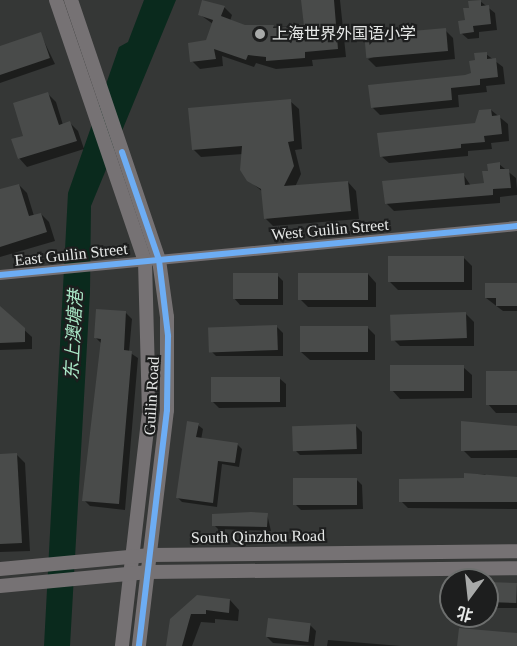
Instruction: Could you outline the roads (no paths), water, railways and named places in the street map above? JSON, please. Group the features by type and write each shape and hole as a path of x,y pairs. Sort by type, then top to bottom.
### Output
{"main road":[{"name":"Guilin Road","path":"56,0 114,169 152,260 149,412 122,646"},
{"name":"Guilin Road","path":"70,0 122,152 152,260 168,336 167,410 139,646"},
{"name":"South Qinzhou Road","path":"0,570 150,555 517,551"},
{"name":"South Qinzhou Road","path":"0,586 148,572 517,568"}],"street":[{"name":"West Guilin Street","path":"152,260 517,226"},
{"name":"East Guilin Street","path":"0,275 152,260"}],"water":[{"name":"东上澳塘港","path":"144,0 176,0 91,206 90,292 70,646 44,646 68,193 119,47 128,42"}],"place":[{"name":"上海世界外国语小学","path":"260,34"}]}
